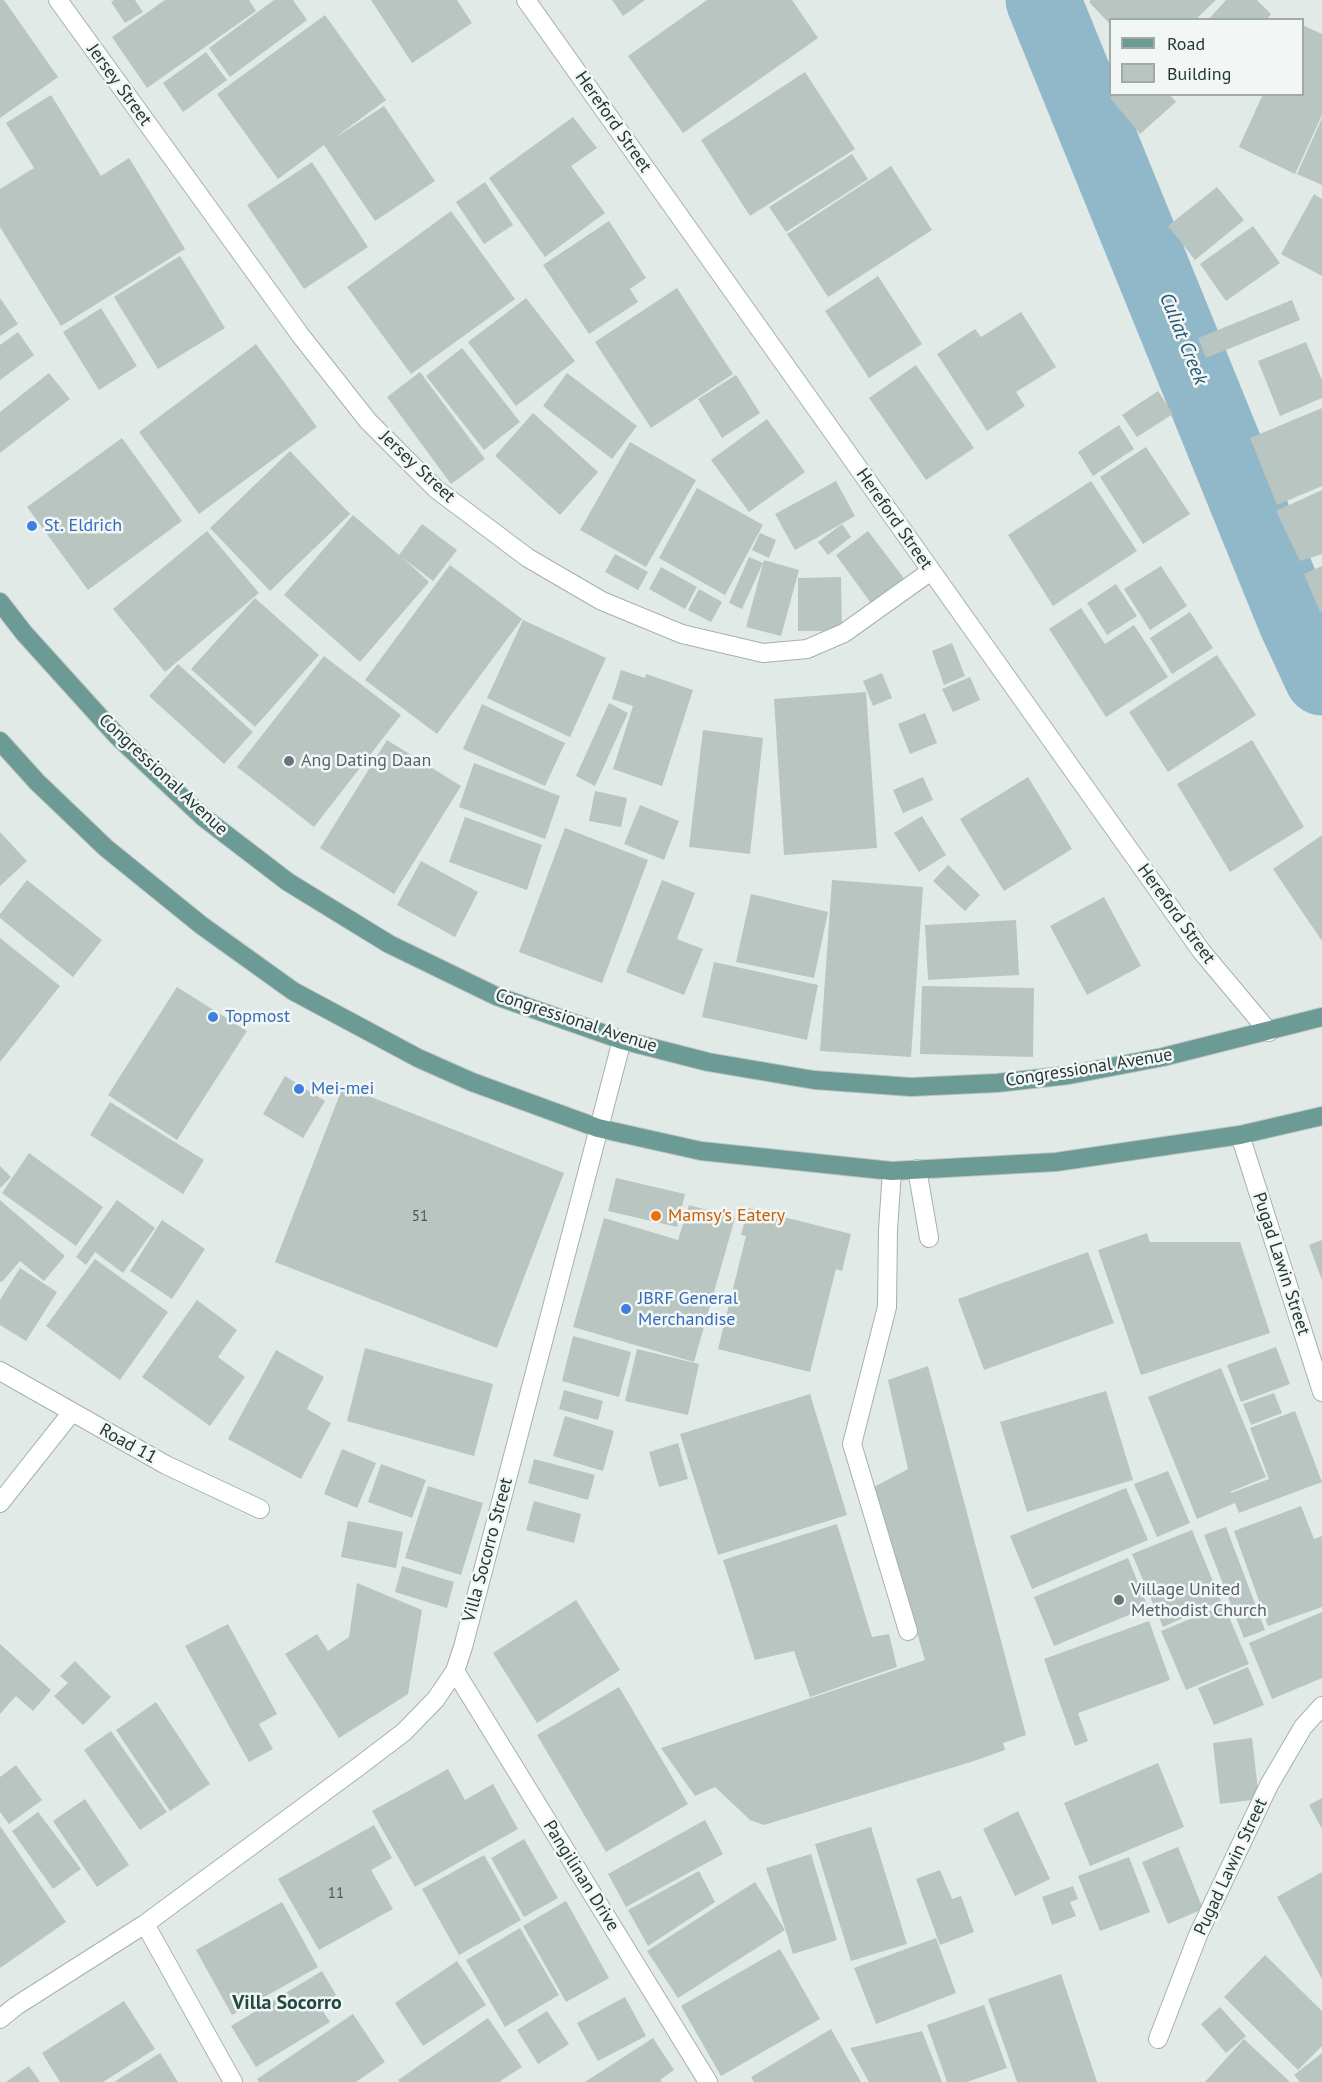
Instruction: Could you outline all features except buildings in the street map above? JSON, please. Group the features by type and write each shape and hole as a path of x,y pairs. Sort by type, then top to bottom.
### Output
{"main road":[{"name":"Congressional Avenue","path":"0,602 24,633 118,738 203,817 288,882 389,944 496,996 622,1041 708,1062 814,1080 910,1087 997,1083 1069,1075 1163,1057 1322,1017"},
{"path":"0,741 37,782 106,848 201,925 293,992 429,1063 472,1082 598,1128 701,1150 892,1171 1056,1162 1240,1135 1322,1116"}],"street":[{"name":"Jersey Street","path":"58,0 301,336 368,421 436,489 528,558 602,601 672,630 763,653 807,649 844,633 932,571"},
{"name":"Hereford Street","path":"526,0 1202,952 1269,1032"},
{"name":"Villa Socorro Street","path":"0,2019 16,2006 145,1924 404,1732 436,1699 455,1671 622,1041"},
{"name":"Pugad Lawin Street","path":"1240,1135 1322,1392"},
{"path":"917,1169 929,1238"},
{"path":"892,1171 887,1306 852,1444 908,1631"},
{"name":"Road 11","path":"0,1371 166,1466 260,1509"},
{"path":"0,1503 72,1412"},
{"name":"Pangilinan Drive","path":"455,1671 708,2082"},
{"name":"Pugad Lawin Street","path":"1158,2039 1198,1935 1269,1785 1303,1727 1322,1706"},
{"path":"145,1924 233,2082"}],"waterway":[{"name":"Culiat Creek","path":"1043,0 1296,622 1322,678"}],"place":[{"name":"St. Eldrich","path":"32,526"},
{"name":"Ang Dating Daan","path":"289,761"},
{"name":"Topmost","path":"213,1017"},
{"name":"Mei-mei","path":"299,1089"},
{"name":"Mamsy's Eatery","path":"656,1216"},
{"name":"JBRF General Merchandise","path":"626,1309"},
{"name":"Village United Methodist Church","path":"1119,1600"}],"district":[{"name":"Villa Socorro","path":"287,2003"}]}
